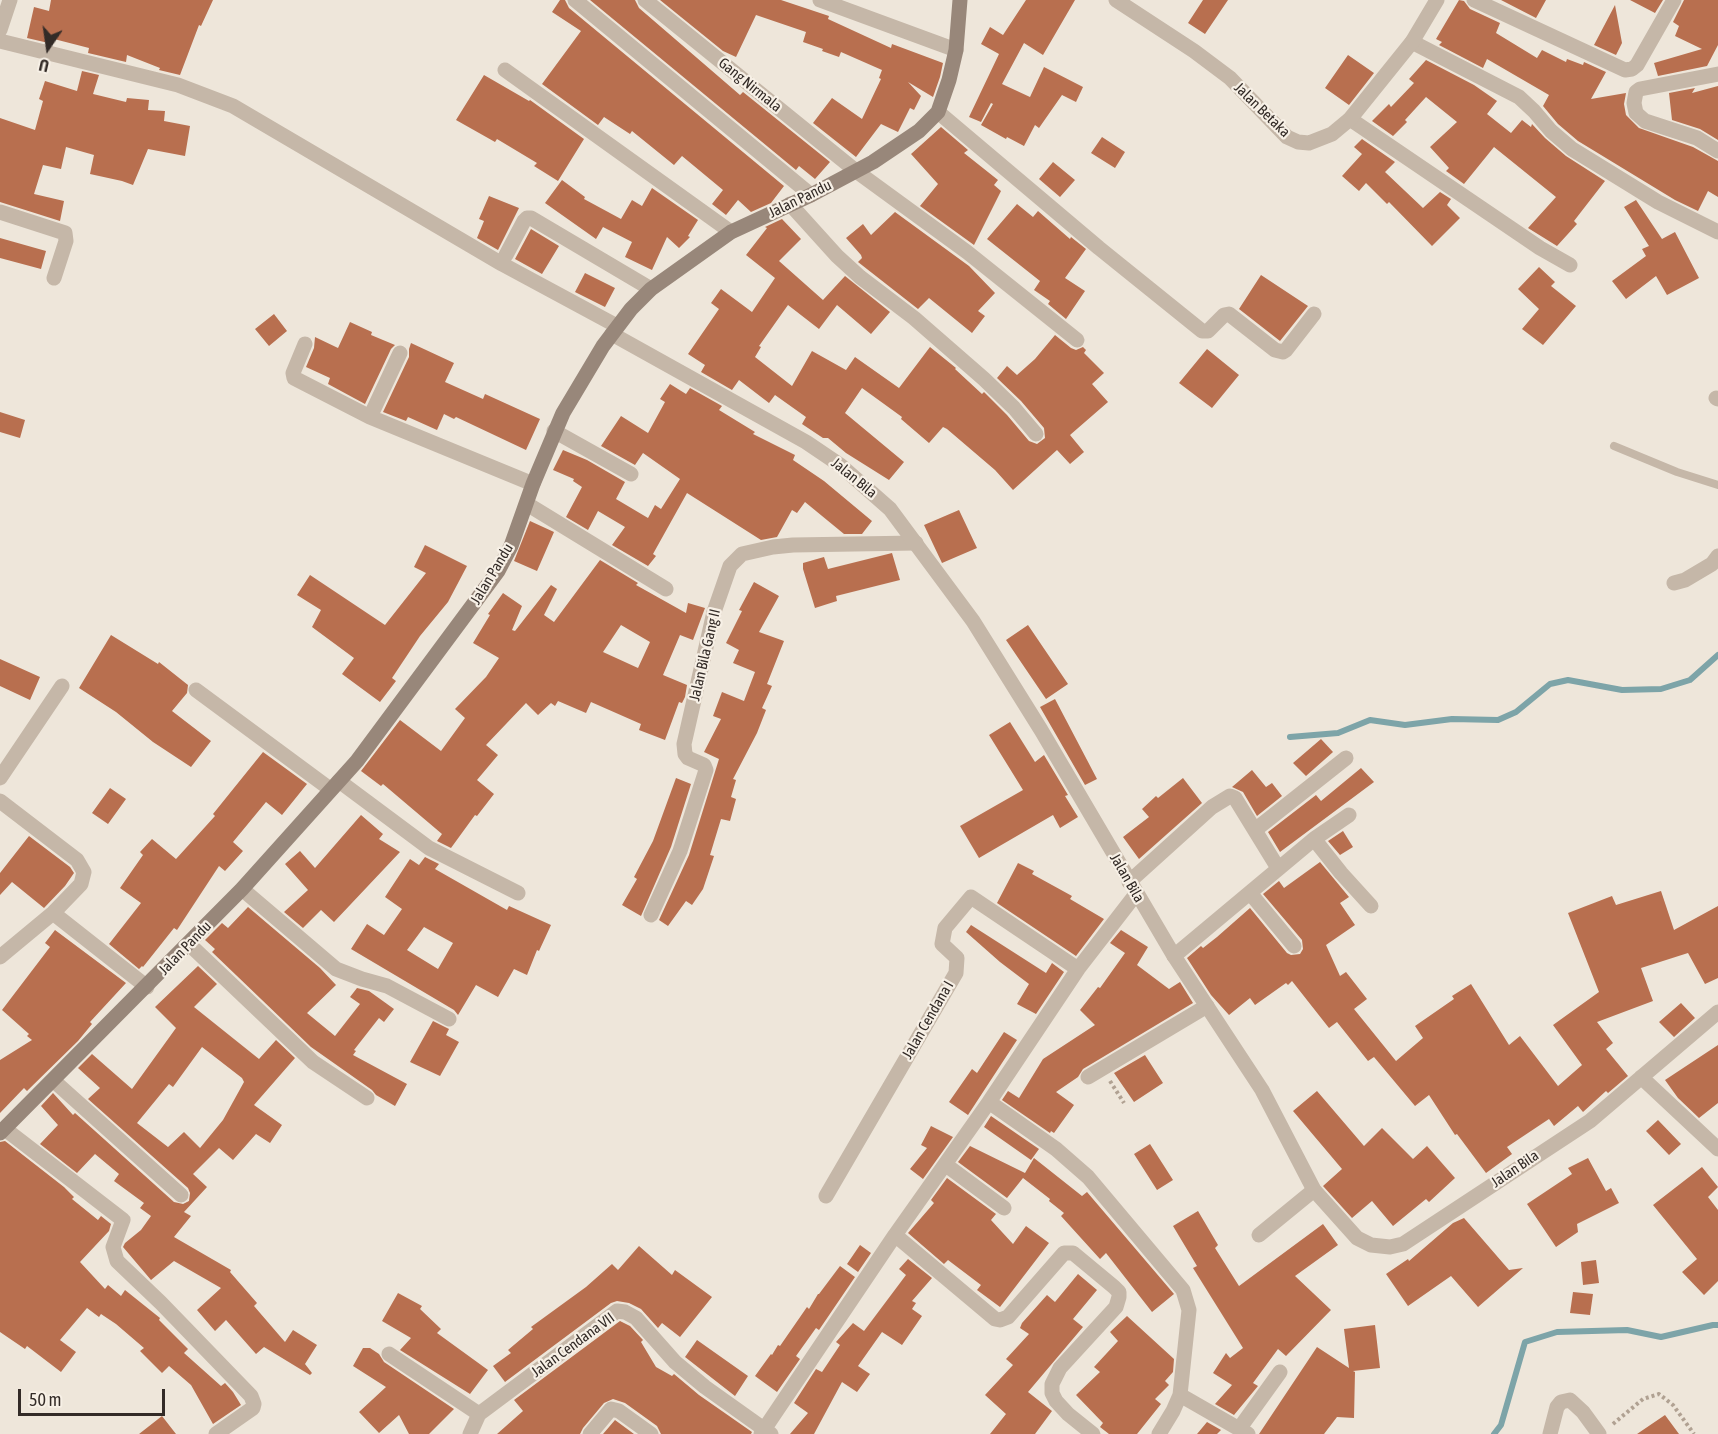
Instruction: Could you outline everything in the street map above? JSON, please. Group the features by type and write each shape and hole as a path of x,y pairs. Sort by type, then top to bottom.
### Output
{"main road":[{"name":"Jalan Pandu","path":"2,1131 242,889 357,760 498,571 511,546 554,430 563,413 615,330 651,289 731,232 811,195 902,144 920,131 938,112 956,50 960,0"}],"street":[{"path":"0,30 10,0"},
{"path":"575,0 811,195"},
{"name":"Gang Nirmala","path":"645,0 856,171 967,252 1077,340"},
{"path":"820,0 956,50"},
{"name":"Jalan Betaka","path":"1116,0 1230,78 1287,137 1298,142 1309,143 1332,135 1350,119 1412,42 1437,0"},
{"path":"1474,0 1625,70 1637,65 1674,0"},
{"name":"Jalan Bila","path":"0,41 178,85 233,106 806,442 870,489 890,509 973,621 1041,730 1132,888 1262,1090 1314,1190 1357,1238 1371,1245 1390,1247 1403,1244 1590,1121 1718,1012"},
{"path":"1412,42 1519,97 1551,131 1572,149 1658,202 1718,232"},
{"path":"505,70 731,232"},
{"path":"1718,74 1640,89 1636,92 1634,103 1636,113 1645,121 1697,138 1718,151"},
{"path":"938,112 1099,248 1202,331 1208,331 1224,315 1229,314 1275,350 1283,352 1314,314"},
{"path":"1350,119 1540,248 1570,265"},
{"path":"1697,138 1718,135"},
{"path":"790,204 837,256 860,277 914,318 984,379 1014,408 1036,434"},
{"path":"0,212 65,233 66,241 54,278"},
{"path":"506,255 524,221 531,218 651,289"},
{"path":"305,344 293,374 294,378 370,417 533,484"},
{"path":"370,417 400,353"},
{"path":"554,430 631,474"},
{"path":"526,504 666,589"},
{"name":"Jalan Bila Gang II","path":"651,915 680,851 706,770 704,765 688,758 684,744 714,612 730,566 742,554 773,547 916,543"},
{"path":"1674,583 1685,580 1712,564 1718,555"},
{"path":"0,778 62,686"},
{"path":"196,690 429,848 518,893"},
{"path":"1255,830 1346,758"},
{"path":"765,1433 895,1235 946,1165 1132,888 1212,807 1230,796 1235,798 1278,868"},
{"path":"0,801 77,860 84,872 81,884 53,913 0,957"},
{"path":"1174,956 1278,868 1349,814"},
{"path":"1314,839 1371,906"},
{"path":"242,889 336,969 387,986 449,1019"},
{"path":"1250,893 1294,946"},
{"name":"Jalan Cendana I","path":"826,1196 956,973 957,958 942,944 945,928 971,897 1078,969"},
{"path":"53,913 147,987"},
{"path":"189,944 314,1062 366,1098"},
{"path":"1088,1077 1207,1006"},
{"path":"1641,1077 1718,1149"},
{"path":"54,1081 181,1196"},
{"path":"989,1102 1056,1149 1088,1177 1183,1290 1189,1310 1180,1395 1159,1434"},
{"path":"2,1131 123,1220 113,1247 117,1261 251,1396 253,1408 216,1434"},
{"path":"946,1165 1004,1208"},
{"path":"1259,1234 1314,1190"},
{"path":"895,1235 995,1319 1004,1320 1013,1312 1064,1252 1072,1253 1119,1292 1116,1307 1060,1368 1052,1384 1052,1393 1056,1401 1093,1434"},
{"name":"Jalan Cendana VII","path":"470,1434 479,1414 617,1311 625,1312 636,1318 675,1362 765,1433"},
{"path":"389,1354 479,1414"},
{"path":"1180,1395 1243,1432 1280,1372"},
{"path":"1550,1434 1557,1407 1561,1402 1570,1400 1604,1430"},
{"path":"590,1434 611,1409 619,1411 651,1434"}],"lane":[{"path":"1614,446 1677,472 1718,485"}],"path":[{"path":"1102,1069 1124,1103"},
{"path":"1604,1430 1643,1399 1659,1394 1673,1405 1694,1434"}],"building":[{"path":"51,0 213,0 201,26 199,25 180,75 159,70 160,68 127,55 126,62 88,53 89,48 54,39 53,44 27,38 34,7 49,11"},
{"path":"560,0 565,0 569,8 784,186 771,203 751,212 738,200 726,215 712,204 723,190 682,156 674,165 632,131 630,134 604,117 598,125 542,84 581,31 552,12"},
{"path":"590,0 635,0 639,8 740,95 743,92 830,162 815,179 799,166 796,170"},
{"path":"660,0 781,0 829,16 828,19 891,48 892,44 943,63 940,77 933,97 908,82 921,96 914,110 910,108 898,132 881,124 856,157 813,123 832,98 862,119 881,79 879,78 882,70 841,52 839,57 822,51 823,49 803,42 806,32 756,15 736,57 723,51"},
{"path":"1026,0 1075,0 1043,55 1024,43 1002,84 1030,97 1044,67 1083,87 1076,102 1062,95 1039,128 1035,125 1024,146 981,125 993,104 991,103 981,122 969,117 999,54 981,44 990,27 1003,35"},
{"path":"1203,0 1228,0 1205,34 1188,23"},
{"path":"1459,0 1464,1 1470,9 1500,23 1496,33 1537,58 1542,50 1566,62 1567,59 1583,65 1584,62 1606,72 1591,99 1626,93 1624,104 1626,115 1639,128 1693,147 1718,161 1718,197 1708,191 1698,211 1675,200 1578,141 1558,124 1543,106 1549,95 1487,59 1483,68 1439,45 1442,42 1436,39"},
{"path":"1501,0 1546,0 1536,18"},
{"path":"1630,0 1663,0 1655,13"},
{"path":"1684,0 1718,0 1718,45 1707,66 1658,76 1654,63 1702,49 1675,36 1679,26 1673,22"},
{"path":"1615,5 1622,43 1616,55 1594,45"},
{"path":"1348,55 1374,73 1349,105 1325,88"},
{"path":"1426,60 1474,85 1497,101 1487,114 1511,133 1522,120 1531,127 1532,124 1566,156 1605,181 1574,221 1577,224 1557,246 1528,228 1556,197 1494,147 1464,184 1446,171 1449,168 1430,147 1457,122 1426,97 1393,136 1372,121 1389,104 1391,107 1414,83 1409,79"},
{"path":"82,71 99,75 93,94 126,102 127,98 149,100 148,110 165,111 164,121 190,126 185,156 148,149 133,185 90,174 94,155 66,147 61,169 43,165 34,194 64,201 60,221 0,202 0,118 35,130 43,101 39,99 45,81 77,91"},
{"path":"484,75 530,100 584,139 558,181 534,166 537,163 497,139 495,142 456,120"},
{"path":"1718,86 1718,140 1700,129 1672,120 1669,93 1695,88 1692,93"},
{"path":"941,127 968,150 964,153 998,180 994,185 1001,191 974,245 920,206 938,184 911,154"},
{"path":"1102,137 1125,152 1115,168 1091,153"},
{"path":"1362,139 1395,162 1385,172 1423,208 1440,192 1451,199 1447,205 1460,218 1432,246 1389,202 1387,204 1366,183 1359,191 1342,176 1362,154 1354,147"},
{"path":"1053,162 1075,180 1060,197 1039,179"},
{"path":"562,180 585,197 584,199 621,219 632,200 642,206 652,188 698,220 688,236 690,237 679,248 667,237 652,270 625,257 632,242 603,227 596,239 545,203"},
{"path":"489,196 519,208 498,250 477,238 484,221 479,219"},
{"path":"1636,200 1662,239 1675,232 1699,278 1667,295 1656,276 1626,299 1612,281 1646,256 1642,249 1649,246 1624,207"},
{"path":"1017,204 1033,217 1038,211 1070,239 1071,237 1086,249 1065,278 1085,291 1066,319 1048,304 1050,301 1034,290 1040,281 987,239"},
{"path":"895,212 969,266 995,293 978,311 985,316 972,333 929,298 918,309 858,262 862,258 861,255 846,238 863,224 871,235"},
{"path":"782,219 801,239 779,261 823,300 845,276 890,312 871,334 837,305 819,329 788,305 759,346 761,347 755,357 792,386 812,351 846,370 855,357 899,388 930,347 956,368 982,394 984,392 1029,441 1037,444 1045,438 1044,428 997,378 1007,366 1017,375 1035,359 1055,335 1071,348 1076,350 1083,347 1086,350 1084,353 1104,373 1092,384 1108,402 1070,435 1084,452 1070,464 1057,450 1013,490 995,470 947,429 943,427 929,443 901,419 902,417 862,388 845,413 904,462 889,480 846,453 828,438 823,438 802,424 806,417 775,395 769,403 739,380 732,390 701,372 705,365 688,354 719,309 711,303 721,289 752,312 775,278 746,255 767,228 765,227"},
{"path":"531,229 559,246 542,274 515,259"},
{"path":"0,238 46,251 41,269 0,258"},
{"path":"1539,267 1555,282 1551,286 1576,306 1543,345 1522,329 1539,309 1518,289"},
{"path":"585,273 615,288 605,307 575,292"},
{"path":"1261,275 1308,306 1280,341 1239,309"},
{"path":"274,314 287,331 269,346 255,329"},
{"path":"350,322 372,332 371,335 395,345 365,404 328,384 330,378 306,367 314,348 315,337 338,348"},
{"path":"411,343 454,363 445,382 483,399 485,394 540,419 526,450 456,417 454,419 444,414 437,430 408,417 406,421 383,412 409,357"},
{"path":"1207,349 1239,375 1212,408 1179,383"},
{"path":"670,384 686,394 690,388 722,406 719,410 755,432 753,434 795,455 793,460 824,481 872,521 862,534 844,534 805,502 797,513 792,510 777,537 761,540 687,493 653,554 656,556 648,566 612,545 625,527 598,511 588,530 566,517 582,487 573,481 574,479 553,470 563,450 587,460 625,482 616,499 648,518 655,505 661,509 680,479 643,453 635,465 601,446 621,416 648,433 665,402 660,399"},
{"path":"0,412 25,420 20,438 0,432"},
{"path":"959,510 977,548 942,563 924,525"},
{"path":"530,521 554,532 537,571 514,561"},
{"path":"425,545 467,566 448,602 420,636 392,678 396,681 380,702 342,674 354,658 312,627 321,610 297,595 310,575 385,625 426,573 414,567"},
{"path":"892,553 900,580 836,596 837,601 815,608 803,563 824,557 828,569"},
{"path":"600,560 638,583 636,585 686,613 688,603 705,608 693,640 680,635 663,675 687,685 685,697 682,703 679,702 665,740 639,730 641,724 591,702 586,713 558,701 555,706 551,703 538,715 526,703 486,745 498,755 477,780 494,794 451,848 437,841 442,834 383,784 381,786 361,771 400,720 441,751 465,718 455,709 486,677 499,658 473,643 490,615 488,614 503,593 522,606 512,630 515,631 551,585 557,589 544,615 554,622","holes":["621,625 650,642 638,668 603,652"]},
{"path":"754,582 779,596 759,632 784,641 767,684 772,686 762,708 766,710 757,733 733,779 736,780 731,797 736,799 730,821 721,819 710,855 714,856 703,889 692,905 686,901 668,926 659,920 689,855 719,759 704,752 721,719 713,716 722,692 744,701 755,672 733,663 739,650 726,643 742,611 739,610"},
{"path":"1028,625 1068,684 1046,699 1006,640"},
{"path":"111,635 158,664 159,662 188,685 187,693 172,711 211,741 191,767 79,688"},
{"path":"0,659 40,677 30,700 0,686"},
{"path":"1055,699 1097,779 1085,785 1040,707"},
{"path":"1010,722 1035,762 1044,755 1068,795 1065,796 1078,817 1060,828 1053,815 979,858 960,826 1023,790 989,735"},
{"path":"1321,739 1333,752 1306,776 1293,763"},
{"path":"263,752 307,784 282,815 266,802 233,842 243,851 225,871 219,866 177,930 174,928 139,969 109,944 141,903 120,888 143,855 140,852 152,839 176,859 215,816 213,814"},
{"path":"1361,768 1374,782 1280,852 1268,832 1316,795 1321,801"},
{"path":"1252,770 1266,787 1272,783 1282,796 1257,816 1243,792 1232,787"},
{"path":"676,778 691,784 671,847 641,916 622,905 637,879 634,877 653,841"},
{"path":"1183,778 1202,803 1139,859 1123,837 1149,817 1142,809 1156,796 1158,798"},
{"path":"110,788 126,799 108,824 92,813"},
{"path":"361,815 383,834 379,839 400,852 334,922 321,910 303,928 284,912 308,890 285,864 300,851 315,868"},
{"path":"1343,831 1353,847 1340,855 1328,841"},
{"path":"29,836 70,867 74,873 44,908 12,882 0,895 0,873"},
{"path":"425,857 439,864 435,869 507,910 509,906 551,925 539,951 537,950 527,975 514,969 498,997 476,985 458,1015 454,1010 351,949 367,924 384,935 402,909 385,897 410,859 419,865","holes":["424,927 453,943 438,969 407,950"]},
{"path":"1320,862 1349,897 1340,903 1355,925 1326,945 1340,976 1346,972 1367,999 1354,1009 1396,1061 1423,1038 1415,1026 1454,999 1452,996 1471,984 1509,1045 1520,1036 1558,1086 1582,1065 1553,1025 1599,992 1568,913 1612,896 1616,905 1661,891 1674,930 1718,906 1718,978 1705,984 1688,953 1641,968 1653,1001 1597,1022 1613,1043 1606,1049 1628,1076 1608,1093 1606,1091 1583,1112 1578,1106 1554,1126 1549,1119 1507,1147 1512,1154 1486,1173 1457,1134 1455,1135 1429,1095 1415,1106 1374,1057 1368,1061 1337,1022 1329,1028 1292,981 1255,1005 1250,998 1229,1015 1211,995 1187,958 1201,946 1203,948 1217,937 1250,908 1287,953 1300,954 1303,949 1302,940 1263,894 1279,881 1284,888"},
{"path":"1018,863 1034,871 1032,874 1072,896 1070,899 1104,919 1076,956 997,903"},
{"path":"248,907 320,968 336,985 307,1013 335,1036 360,1004 350,997 357,988 369,991 394,1009 384,1022 379,1018 354,1050 356,1051 353,1055 407,1084 395,1106 376,1095 311,1047 212,952 215,949 205,940 222,923 228,928"},
{"path":"971,925 1046,973 1052,963 1064,972 1036,1014 1017,1004 1029,984 966,932"},
{"path":"55,930 126,983 90,1022 92,1024 78,1041 27,1091 24,1088 0,1113 0,1060 32,1040 27,1036 29,1034 2,1010 50,947 45,943"},
{"path":"1121,930 1148,947 1137,965 1169,989 1180,982 1193,1003 1083,1069 1078,1077 1056,1092 1074,1105 1054,1133 1051,1131 1050,1133 1002,1100 1008,1091 1019,1098 1043,1059 1095,1025 1080,1010 1098,987 1100,988 1125,953 1110,943"},
{"path":"198,966 217,984 194,1007 259,1059 276,1040 295,1058 254,1105 282,1125 270,1143 256,1134 233,1160 219,1148 193,1174 207,1187 184,1212 191,1216 174,1237 231,1270 230,1272 257,1303 254,1306 285,1342 293,1330 317,1345 305,1364 312,1373 310,1375 264,1347 256,1354 226,1320 215,1331 197,1310 221,1288 174,1261 151,1280 123,1247 141,1230 151,1216 140,1208 144,1203 114,1181 119,1174 95,1154 77,1173 40,1144 58,1125 41,1106 53,1093 73,1115 75,1113 174,1202 183,1204 189,1201 188,1188 88,1099 100,1088 78,1068 92,1054 132,1089 176,1028 155,1007","holes":["202,1047 244,1082 223,1120 200,1148 184,1132 168,1147 137,1123 169,1084 173,1087"]},
{"path":"1681,1003 1695,1018 1674,1037 1659,1022"},
{"path":"433,1021 449,1029 446,1035 459,1042 440,1076 410,1062"},
{"path":"1004,1032 1017,1040 968,1115 949,1102 972,1069 977,1073"},
{"path":"1718,1045 1718,1103 1699,1118 1678,1098 1665,1080"},
{"path":"1145,1055 1163,1083 1134,1102 1114,1073"},
{"path":"1317,1091 1364,1146 1382,1128 1413,1159 1427,1146 1455,1178 1429,1202 1426,1199 1393,1226 1372,1201 1352,1218 1323,1186 1342,1169 1293,1111"},
{"path":"991,1116 1039,1149 1031,1160 984,1127"},
{"path":"1658,1120 1681,1144 1669,1155 1646,1131"},
{"path":"931,1126 953,1137 923,1179 910,1169 927,1148 921,1145"},
{"path":"5,1141 64,1187 74,1197 72,1199 98,1220 101,1216 111,1224 109,1231 80,1262 105,1289 108,1285 121,1296 125,1290 160,1318 159,1320 188,1349 184,1353 221,1386 225,1383 241,1405 213,1424 191,1385 169,1366 162,1373 140,1351 144,1348 116,1324 101,1314 99,1317 87,1308 60,1340 76,1352 61,1372 27,1346 25,1349 0,1332 0,1142"},
{"path":"1150,1144 1173,1180 1157,1190 1134,1154"},
{"path":"970,1146 1025,1173 1034,1158 1082,1196 1087,1192 1174,1294 1152,1312 1106,1253 1100,1259 1061,1216 1064,1213 1023,1178 1007,1198 958,1162"},
{"path":"1588,1158 1606,1191 1611,1188 1619,1203 1577,1224 1578,1232 1556,1247 1527,1204 1572,1174 1568,1168"},
{"path":"1702,1167 1718,1187 1708,1197 1718,1210 1718,1281 1704,1295 1682,1272 1697,1259 1653,1205"},
{"path":"947,1178 996,1214 991,1220 1013,1244 1026,1226 1049,1243 1000,1307 977,1290 981,1285 948,1260 944,1264 908,1233 934,1203 931,1200"},
{"path":"1198,1211 1218,1245 1215,1248 1239,1286 1323,1224 1338,1245 1295,1276 1331,1310 1286,1356 1278,1349 1253,1383 1258,1386 1234,1415 1215,1404 1232,1385 1213,1373 1226,1353 1230,1358 1243,1348 1193,1268 1197,1266 1173,1226"},
{"path":"1464,1218 1509,1270 1523,1268 1478,1307 1451,1276 1408,1306 1386,1274 1408,1259 1409,1261 1453,1223"},
{"path":"860,1245 871,1253 858,1272 847,1264"},
{"path":"639,1246 672,1275 675,1270 712,1297 680,1337 662,1323 658,1328 641,1309 629,1303 617,1301 611,1303 505,1382 493,1366 511,1353 508,1350 533,1329 531,1327 586,1287 612,1264 618,1270"},
{"path":"908,1259 932,1278 912,1301 916,1303 912,1309 922,1316 902,1345 882,1332 858,1366 870,1374 857,1392 842,1382 814,1434 790,1434 808,1413 794,1403 816,1369 822,1372 840,1345 836,1342 853,1323 864,1331 906,1275 899,1269"},
{"path":"1596,1260 1599,1283 1583,1285 1581,1262"},
{"path":"840,1266 855,1277 819,1330 816,1328 796,1356 800,1359 777,1392 755,1376"},
{"path":"1078,1274 1097,1290 1073,1319 1083,1327 1028,1392 1052,1411 1035,1434 990,1434 1006,1414 985,1395 1013,1365 1006,1359 1029,1334 1020,1328 1022,1323 1047,1295 1055,1302"},
{"path":"1573,1292 1593,1294 1590,1315 1570,1313"},
{"path":"398,1293 422,1306 420,1309 441,1329 437,1333 488,1370 470,1394 400,1350 411,1338 382,1321"},
{"path":"1127,1316 1174,1359 1173,1372 1165,1381 1169,1385 1155,1399 1161,1404 1137,1434 1109,1434 1100,1427 1103,1423 1076,1395 1100,1372 1094,1367 1118,1341 1110,1332"},
{"path":"620,1321 630,1326 643,1340 641,1342 656,1367 672,1376 674,1374 699,1395 752,1432 751,1434 661,1434 657,1426 625,1403 613,1399 604,1403 580,1434 497,1434 523,1411 514,1400"},
{"path":"1375,1325 1380,1368 1353,1371 1355,1372 1354,1418 1337,1417 1324,1434 1259,1434 1317,1347 1349,1368 1344,1329"},
{"path":"697,1340 748,1376 735,1396 685,1357"},
{"path":"363,1348 370,1348 379,1354 384,1362 454,1409 429,1434 409,1434 399,1415 379,1433 359,1412 386,1387 353,1366"},
{"path":"1665,1415 1679,1434 1637,1434"},
{"path":"162,1416 176,1434 139,1434"},
{"path":"615,1420 634,1434 603,1434"},
{"path":"1207,1422 1221,1430 1217,1434 1197,1434"}],"waterway":[{"path":"1290,737 1338,733 1370,720 1405,725 1452,719 1498,720 1516,712 1550,684 1568,680 1622,690 1661,689 1690,680 1718,655"},
{"path":"1494,1434 1501,1425 1525,1342 1557,1332 1627,1330 1661,1337 1718,1325"}]}
